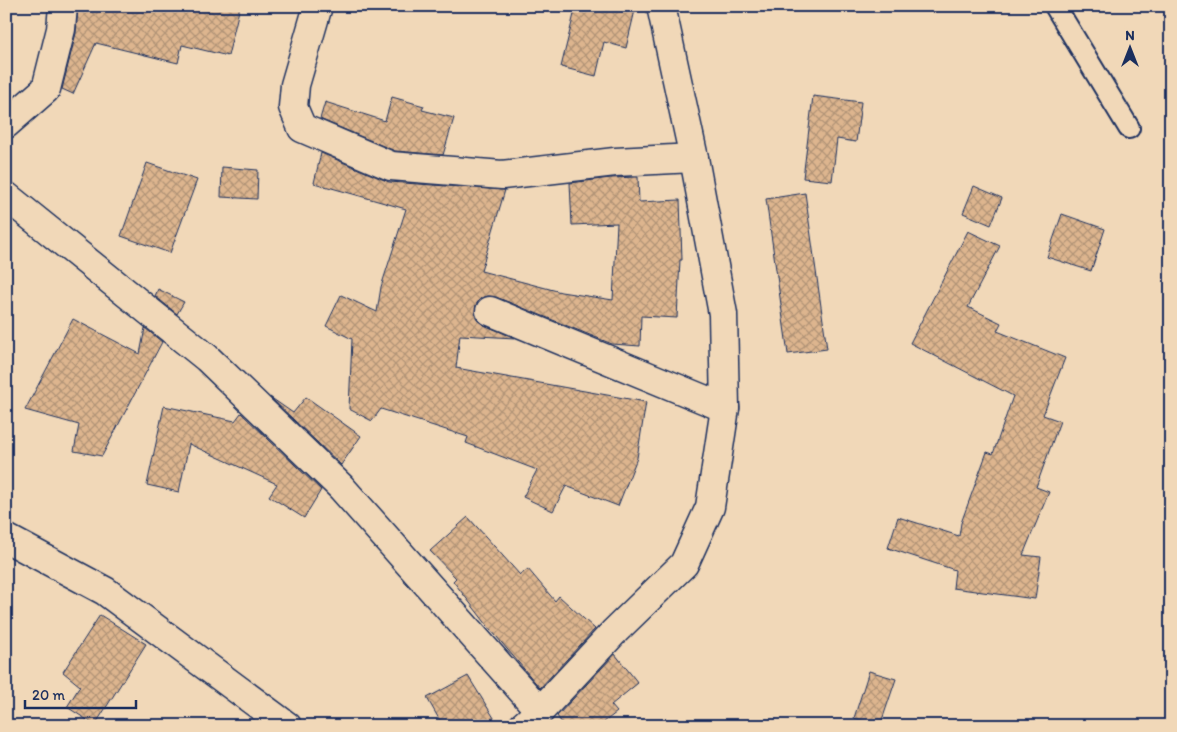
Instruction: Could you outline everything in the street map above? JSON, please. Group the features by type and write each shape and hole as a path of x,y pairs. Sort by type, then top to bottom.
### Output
{"street":[{"path":"6,124 46,89 61,29 63,6"},
{"path":"318,6 295,84 293,107 302,128 391,166 502,175 615,162 694,158"},
{"path":"6,196 207,358 341,487 532,718 614,632 684,564 710,507 724,408 723,314 694,158 661,6"},
{"path":"490,311 724,408"},
{"path":"6,538 105,591 287,726"}],"lane":[{"path":"1055,6 1129,128"}],"building":[{"path":"78,6 240,6 228,56 182,45 178,63 96,43 73,94 62,89 76,33"},
{"path":"576,6 636,6 626,48 604,42 596,76 561,67"},
{"path":"813,96 861,102 856,142 837,139 832,181 803,178"},
{"path":"392,97 424,106 422,110 454,118 443,155 395,151 320,119 325,102 385,121"},
{"path":"321,153 389,182 505,190 481,271 561,292 613,300 617,223 572,225 570,183 638,177 639,202 680,200 682,260 680,260 677,318 641,316 640,346 612,344 496,297 488,296 481,298 476,305 475,313 477,320 484,325 515,338 460,335 456,368 646,402 637,458 618,506 566,486 553,511 523,497 537,470 466,443 468,437 381,409 372,421 349,409 352,339 326,326 341,295 377,312 381,287 406,209 314,183"},
{"path":"147,163 197,180 170,253 121,236"},
{"path":"222,167 258,170 257,199 221,197"},
{"path":"974,186 1002,198 991,225 963,213"},
{"path":"805,193 827,349 788,354 766,199"},
{"path":"1062,214 1105,229 1091,271 1047,257"},
{"path":"968,231 1000,246 968,307 1001,323 997,331 1065,358 1043,415 1060,421 1036,487 1049,492 1023,555 1041,557 1035,599 953,588 955,570 888,548 898,517 959,536 961,523 987,452 993,454 1013,396 910,343"},
{"path":"158,289 184,302 177,314 155,296"},
{"path":"73,319 140,354 145,328 162,342 102,456 74,451 79,425 25,410"},
{"path":"270,397 293,413 306,397 361,436 341,465"},
{"path":"164,406 235,421 241,413 321,490 304,518 269,496 277,484 189,444 179,492 147,485"},
{"path":"468,517 520,575 528,569 555,601 559,596 595,629 540,688 453,581 456,578 430,551"},
{"path":"100,615 146,644 95,725 67,707 80,686 63,672"},
{"path":"615,654 638,683 611,705 617,712 599,726 564,726 557,716"},
{"path":"869,671 896,679 880,726 854,718"},
{"path":"468,676 499,726 443,726 427,698"}]}
